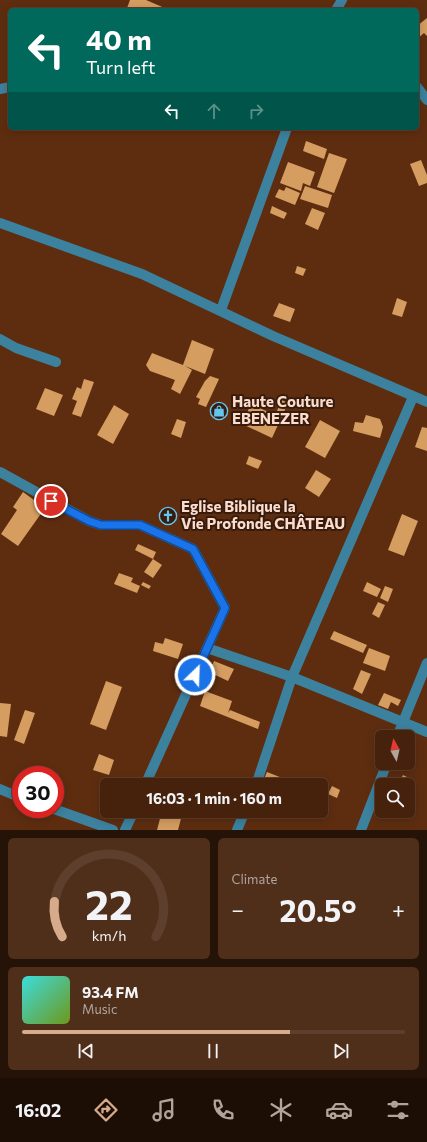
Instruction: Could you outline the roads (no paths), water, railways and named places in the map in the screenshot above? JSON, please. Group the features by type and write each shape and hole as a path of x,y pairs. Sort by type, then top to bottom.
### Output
{"street":[{"path":"419,90 427,100"},
{"path":"221,310 286,130"},
{"path":"0,223 142,274 221,310 273,336 427,402"},
{"path":"0,339 16,348 56,362"},
{"path":"258,778 292,677 413,397"},
{"path":"0,472 89,521 101,525 140,525 193,549 225,608 148,778"},
{"path":"207,648 292,677 427,732"},
{"path":"400,730 427,663"},
{"path":"361,830 384,770"},
{"path":"0,789 12,794"},
{"path":"64,813 113,830"},
{"path":"125,830 131,818"},
{"path":"237,830 242,818"}],"place":[{"name":"Haute Couture EBENEZER","path":"219,411"},
{"name":"Eglise Biblique la Vie Profonde CHÂTEAU","path":"168,516"}]}
